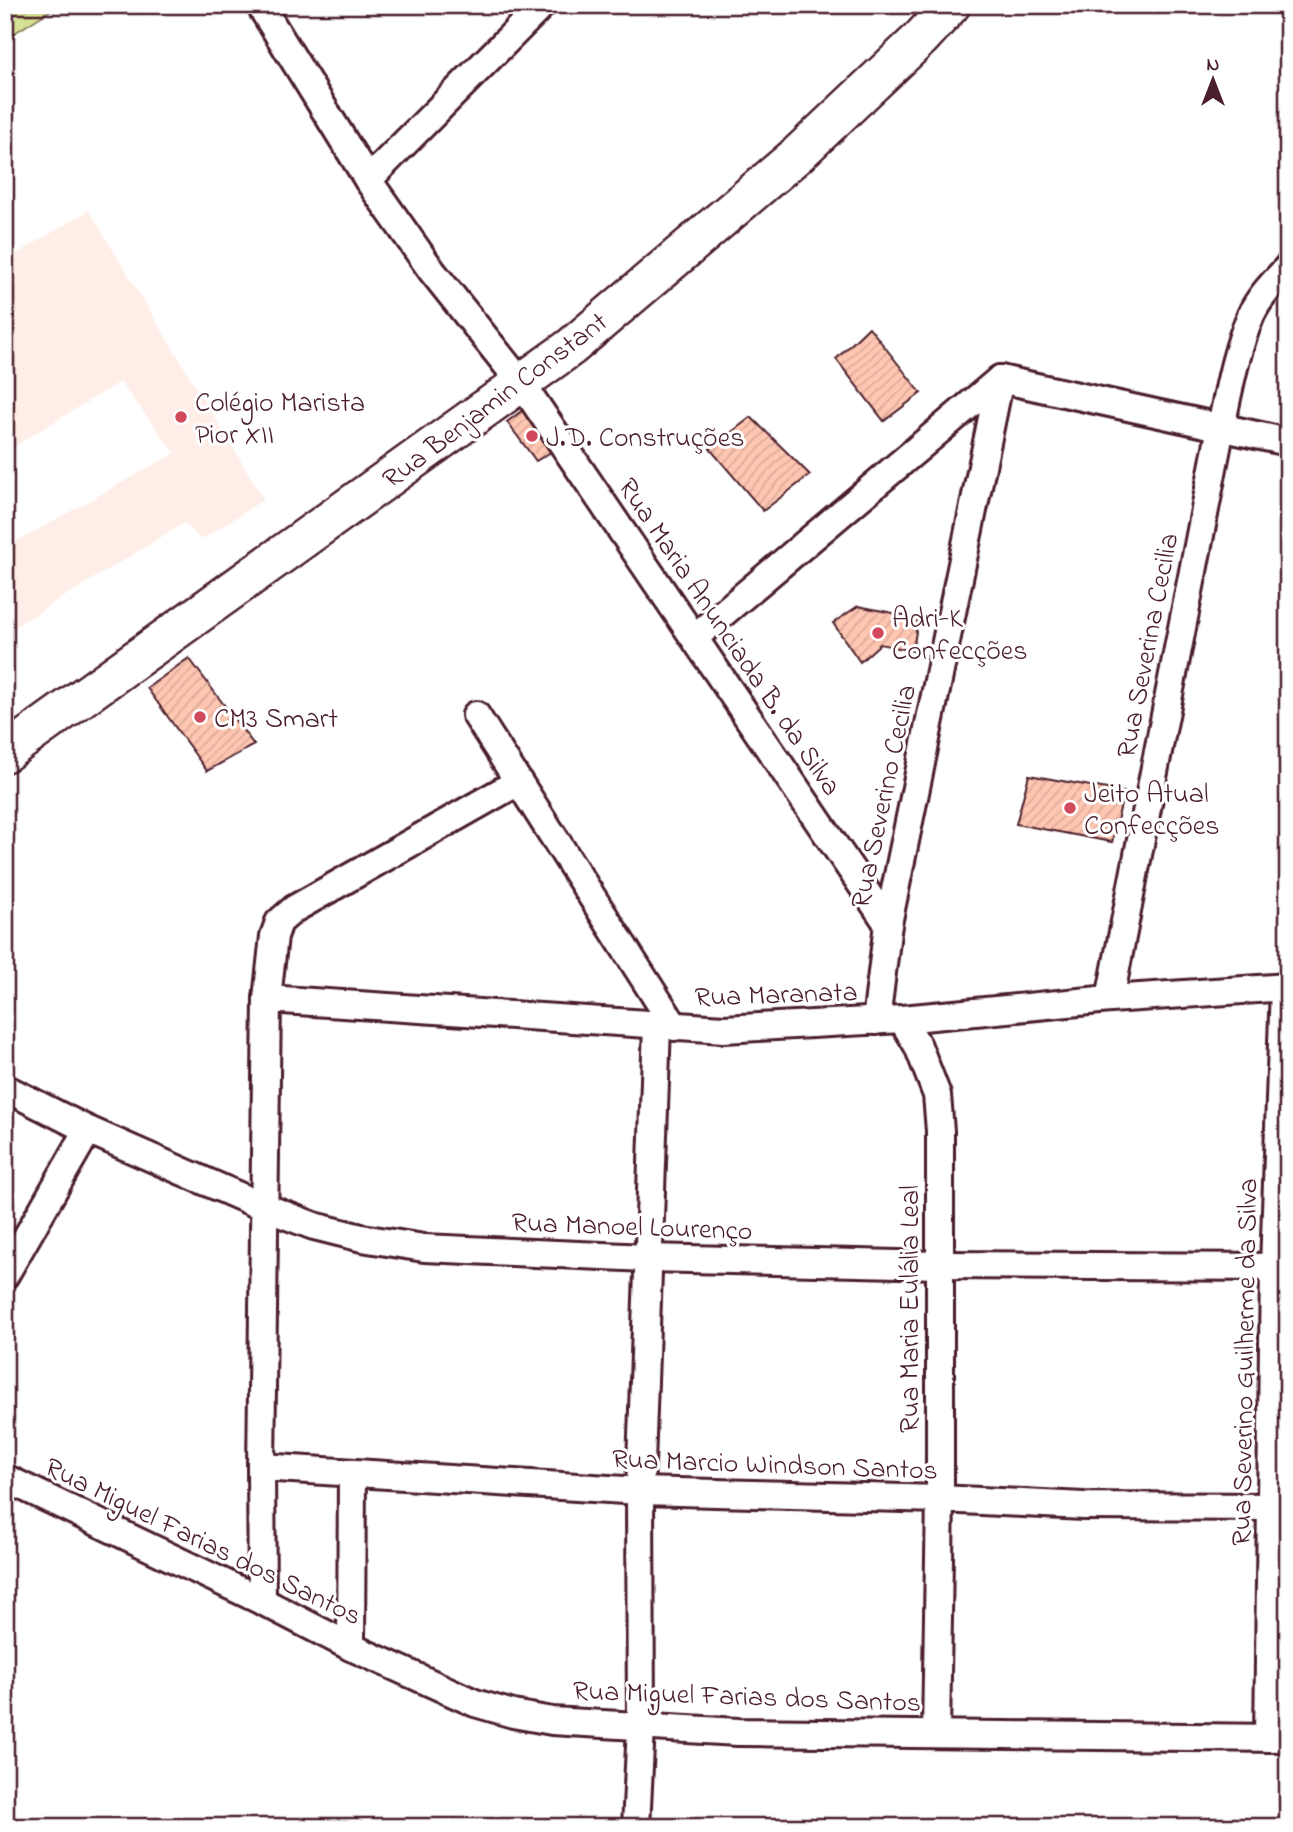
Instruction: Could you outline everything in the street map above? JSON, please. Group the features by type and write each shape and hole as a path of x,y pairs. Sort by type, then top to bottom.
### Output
{"main road":[{"name":"Rua Benjamin Constant","path":"5,753 571,347 797,155 921,38 951,5"}],"street":[{"name":"Rua Maria Anunciada B. da Silva","path":"260,5 368,180 432,271 522,384 888,924"},
{"path":"368,180 542,5"},
{"name":"Rua Severina Cecilia","path":"1110,999 1220,427 1236,362 1252,313 1288,267"},
{"path":"695,637 1000,379 1288,442"},
{"name":"Rua Severino Cecilia","path":"889,1020 888,924 1000,379"},
{"path":"476,715 666,1026 648,1258 640,1491 641,1726 636,1827"},
{"path":"262,1601 261,1467 267,999 274,936 279,922 294,909 518,782"},
{"name":"Rua Maranata","path":"267,999 724,1029 783,1028 1110,999 1286,987"},
{"name":"Rua Severino Guilherme da Silva","path":"1278,1738 1286,987"},
{"name":"Rua Maria Eulália Leal","path":"889,1020 918,1046 937,1095 940,1131 940,1499 936,1733"},
{"name":"Rua Manoel Lourenço","path":"5,1088 88,1130 264,1207 314,1226 424,1248 648,1258 940,1265 1281,1267"},
{"path":"5,1275 88,1130"},
{"name":"Rua Marcio Windson Santos","path":"261,1467 640,1491 940,1499 1084,1506 1280,1507"},
{"path":"351,1647 352,1473"},
{"name":"Rua Miguel Farias dos Santos","path":"5,1478 262,1601 351,1647 475,1703 513,1714 552,1721 738,1732 1278,1738"}],"shaded area":[{"name":"Colégio Marista Pior XII","path":"89,210 264,499 201,540 184,523 5,633 5,548 175,453 120,382 5,452 5,261"}],"green space":[{"path":"5,5 59,5 5,39"}],"building":[{"path":"869,327 921,393 884,421 836,359"},
{"name":"J.D. Construções","path":"527,407 556,449 536,461 507,422"},
{"path":"751,417 810,475 763,511 710,449"},
{"name":"Adri-K Confecções","path":"858,606 918,618 913,651 880,644 860,662 833,623"},
{"name":"CM3 Smart","path":"189,658 254,745 207,771 147,688"},
{"name":"Jeito Atual Confecções","path":"1029,775 1124,792 1112,842 1016,824"}],"place":[{"name":"Colégio Marista Pior XII","path":"181,417"},
{"name":"J.D. Construções","path":"532,436"},
{"name":"Adri-K Confecções","path":"878,633"},
{"name":"CM3 Smart","path":"200,717"},
{"name":"Jeito Atual Confecções","path":"1070,808"}]}
